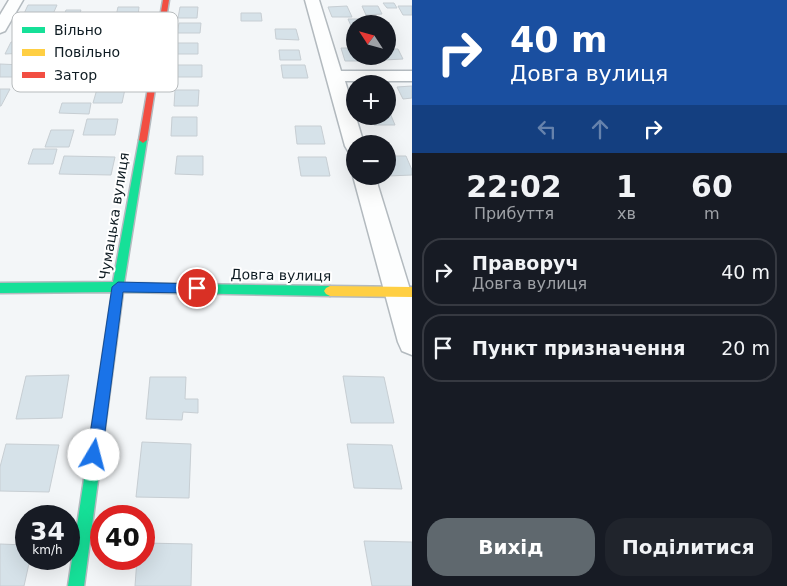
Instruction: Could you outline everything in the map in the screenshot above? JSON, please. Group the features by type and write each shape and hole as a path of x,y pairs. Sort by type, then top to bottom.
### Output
{"street":[{"path":"0,28 16,0"},
{"path":"312,0 352,135"},
{"path":"335,76 412,76"},
{"name":"Чумацька вулиця","path":"76,586 118,287 151,92"},
{"path":"367,185 404,292 412,342"},
{"name":"Довга вулиця","path":"0,288 118,287 404,292"}],"building":[{"path":"383,3 394,3 397,8 387,8"},
{"path":"28,5 57,5 54,12 25,12"},
{"path":"347,6 351,15 332,17 328,7"},
{"path":"362,6 378,6 382,14 366,15"},
{"path":"398,6 412,6 412,15 403,15"},
{"path":"118,7 139,7 138,12 117,12"},
{"path":"180,7 198,7 197,18 178,18"},
{"path":"66,10 81,10 80,12 65,12"},
{"path":"241,13 261,13 262,21 241,21"},
{"path":"179,23 201,23 200,33 178,33"},
{"path":"275,29 296,29 299,40 276,39"},
{"path":"11,42 12,42 12,54 5,54"},
{"path":"178,43 198,43 198,54 178,54"},
{"path":"341,48 346,48 345,61"},
{"path":"396,49 398,49 403,59 396,59"},
{"path":"279,50 299,50 301,60 280,60"},
{"path":"0,64 12,65 12,77 0,77"},
{"path":"178,65 202,65 202,77 178,77"},
{"path":"281,65 305,65 308,78 283,78"},
{"path":"412,86 412,98 403,99 397,87"},
{"path":"0,89 10,89 1,106 0,106"},
{"path":"178,90 199,90 198,106 174,106 175,92 178,92"},
{"path":"96,92 124,92 122,103 93,103"},
{"path":"62,103 91,103 89,114 59,113"},
{"path":"172,117 197,117 197,136 171,136"},
{"path":"87,119 118,119 115,135 83,135"},
{"path":"295,126 321,126 325,144 297,144"},
{"path":"51,130 74,130 69,147 45,147"},
{"path":"33,149 57,149 53,164 28,164"},
{"path":"64,156 115,157 111,175 59,174"},
{"path":"177,156 203,156 203,175 175,174"},
{"path":"396,156 406,156 412,170 412,175 396,176"},
{"path":"298,157 326,157 330,176 301,176"},
{"path":"69,375 62,418 16,419 26,376"},
{"path":"343,376 384,377 394,423 351,423"},
{"path":"150,377 186,377 185,399 198,399 198,413 183,412 182,420 146,419"},
{"path":"142,442 191,444 189,498 136,497"},
{"path":"6,444 59,445 49,492 0,491 0,467"},
{"path":"347,444 392,445 402,489 354,488"},
{"path":"364,541 412,542 412,586 372,586"},
{"path":"155,543 192,544 191,586 135,586 136,570 155,570"},
{"path":"0,544 15,545 15,570 28,570 24,586 0,586"}],"traffic: fast":[{"path":"76,586 118,287 143,140"},
{"path":"0,288 118,287 330,291"}],"traffic: slow":[{"path":"330,291 412,292"}],"traffic: jam":[{"path":"164,12 166,0"},
{"path":"143,140 151,92"}],"route":[{"path":"94,455 118,287 197,288"}]}
